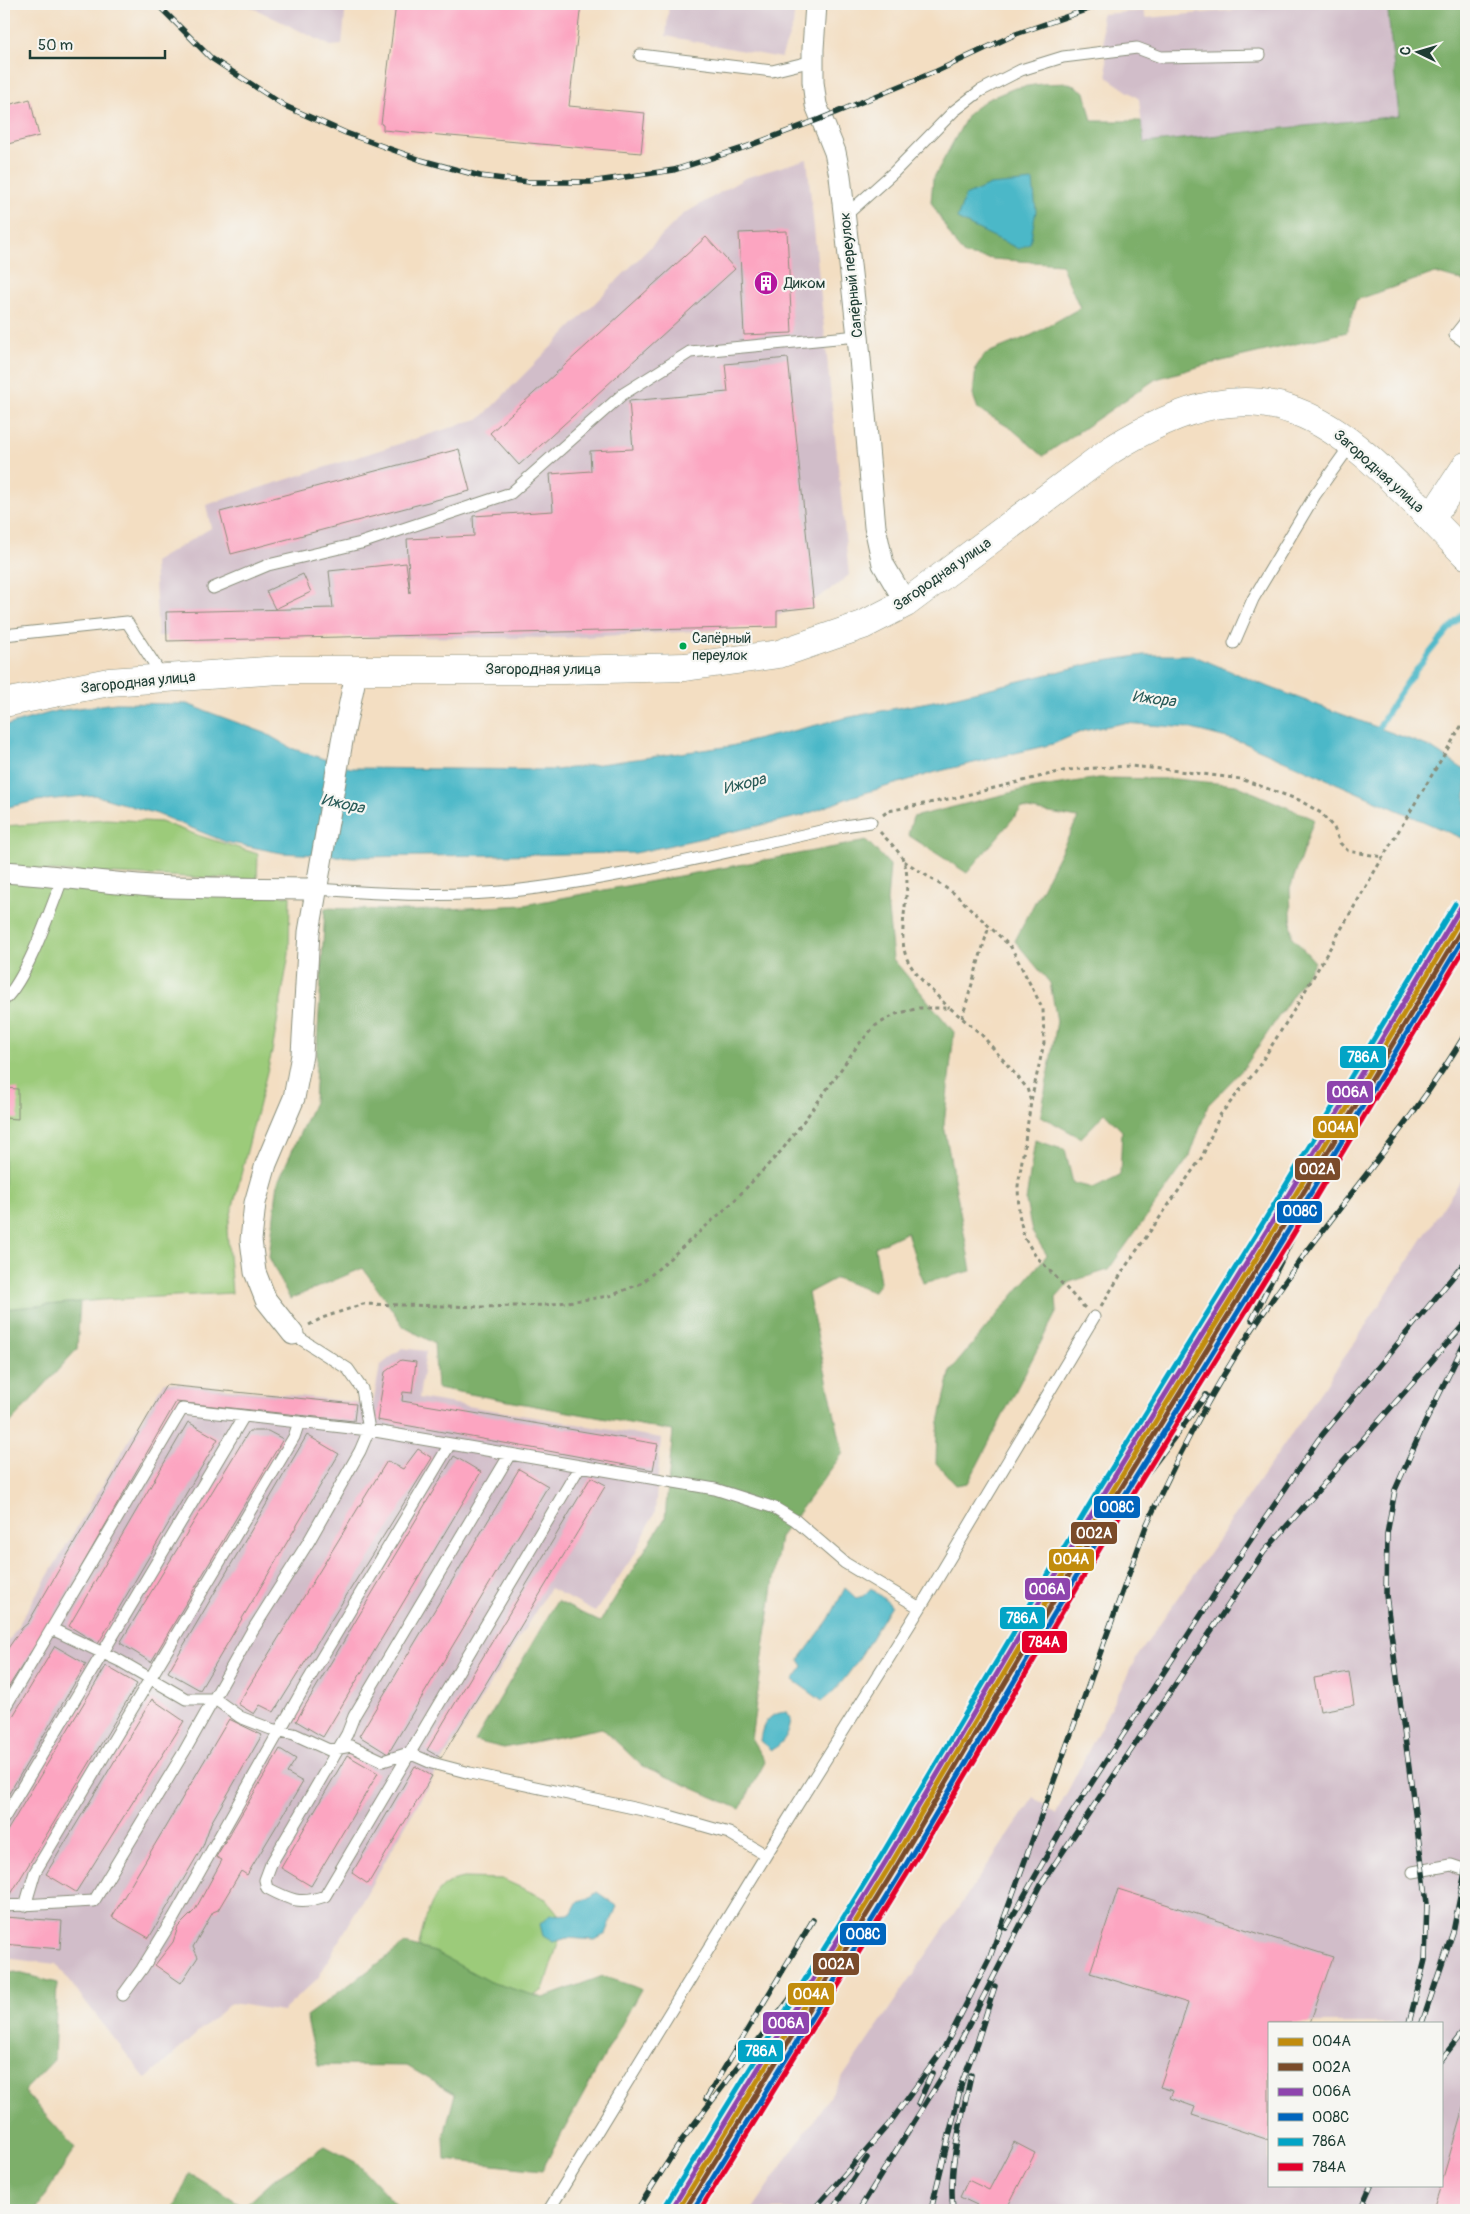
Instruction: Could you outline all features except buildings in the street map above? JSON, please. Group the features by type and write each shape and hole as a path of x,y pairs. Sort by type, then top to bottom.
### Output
{"main road":[{"name":"Загородная улица","path":"4,703 109,682 279,670 566,670 685,667 779,654 863,625 906,603 1112,450 1139,433 1171,417 1204,406 1226,402 1257,402 1295,410 1317,420 1352,443 1466,555"},
{"path":"1431,519 1466,466"}],"street":[{"name":"Сапёрный переулок","path":"816,4 813,61 816,105 835,152 840,176 858,336 875,527 883,564 906,603"},
{"path":"293,1334 266,1300 255,1272 251,1240 255,1203 266,1164 294,1098 302,1055 309,932 342,741 357,669"},
{"path":"4,872 95,882 155,886 316,889"}],"lane":[{"path":"845,216 894,172 954,111 980,91 1021,70 1062,57 1137,48 1161,57 1260,55"},
{"path":"640,55 772,71 813,61"},
{"path":"1466,321 1455,335 1466,344"},
{"path":"213,588 268,565 361,543 511,493 623,394 690,352 858,336"},
{"path":"1234,643 1252,599 1315,495 1352,443"},
{"path":"4,635 127,622 164,678"},
{"path":"316,889 435,895 519,890 593,879 844,826 872,822"},
{"path":"4,1000 13,992 63,877"},
{"path":"549,2210 766,1855 920,1608 1094,1317"},
{"path":"4,1906 94,1901 215,1699 252,1631 309,1541 360,1451 369,1430 362,1388 348,1369 293,1334"},
{"path":"4,1709 182,1409 369,1430 715,1489 775,1508 795,1520 845,1563 920,1608"},
{"path":"4,1818 244,1416"},
{"path":"25,1906 35,1872 294,1437 299,1422"},
{"path":"123,1995 142,1969 174,1917 306,1684 450,1444"},
{"path":"510,1454 354,1716 340,1748 268,1872 265,1880 267,1888 284,1897 308,1902 325,1896 580,1466"},
{"path":"52,1629 120,1661 186,1700 215,1699 240,1717 294,1734 329,1750 351,1746 383,1761 410,1752 432,1763 463,1771 666,1815 729,1833 766,1855"},
{"path":"1413,1872 1451,1865 1466,1870"}],"path":[{"path":"1382,857 1348,851 1340,842 1334,828 1321,813 1299,800 1241,779 1130,766 1067,770 954,798 888,811 872,822 904,861 955,894 1011,948 1043,1010 1044,1043 1031,1102 1018,1186 1019,1214 1024,1237 1035,1255 1094,1317 1128,1263 1202,1157 1220,1115 1254,1072 1294,1010 1382,857 1466,718"},
{"path":"904,861 906,873 903,913 904,946 908,961 918,975 950,1008 981,1034 1027,1088 1031,1102"},
{"path":"962,1018 989,926"},
{"path":"293,1334 322,1318 363,1304 485,1307 545,1305 610,1296 642,1283 732,1203 782,1150 858,1044 875,1026 896,1014 920,1008 950,1008"}],"shaded area":[{"path":"245,4 346,4 342,45 331,46"},
{"path":"669,4 795,4 793,25 781,58 666,36"},
{"path":"1302,4 1387,4 1399,116 1144,143 1139,99 1108,78 1101,14 1144,11 1146,18"},
{"name":"Диком","path":"807,159 849,575 837,585 802,608 717,630 564,638 158,636 154,562 211,528 206,505 481,418 682,215 745,178"},
{"path":"1466,1172 1466,2210 752,2210 1034,1797 1056,1814 1135,1660 1359,1336"},
{"path":"402,1348 426,1351 419,1398 661,1438 655,1512 636,1552 595,1612 550,1588 440,1765 318,1978 283,2011 231,2003 146,2079 56,1964 4,1958 4,1649 164,1382 373,1404 380,1366"}],"green space":[{"path":"1466,5 1466,282 1435,273 1356,300 1347,332 1205,365 1156,379 1043,456 1012,429 978,409 973,395 976,367 985,354 1032,335 1080,308 1061,264 965,255 956,245 931,202 933,179 969,113 986,100 1015,88 1041,84 1069,83 1085,92 1092,121 1141,121 1144,143 1399,116 1388,12 1418,6"},
{"path":"1099,778 1175,779 1236,785 1314,819 1290,889 1292,937 1315,962 1244,1068 1208,1105 1190,1156 1108,1270 1070,1282 1056,1298 1057,1311 968,1483 956,1485 936,1463 937,1431 951,1370 1047,1255 1032,1232 1026,1201 1035,1140 1065,1150 1073,1183 1093,1188 1120,1175 1122,1131 1105,1113 1081,1138 1041,1116 1057,1021 1050,983 1015,941 1078,818 1022,808 967,873 908,835 913,817 1022,790"},
{"path":"106,819 161,822 258,854 257,880 4,869 4,826"},
{"path":"867,841 890,865 887,901 893,959 954,1032 944,1125 971,1271 923,1283 907,1232 875,1247 880,1283 873,1292 836,1278 808,1293 843,1453 780,1537 751,1739 765,1762 740,1809 641,1765 602,1728 504,1748 475,1741 557,1601 600,1622 665,1518 673,1431 437,1388 434,1343 404,1327 363,1268 290,1299 269,1257 278,1182 314,1102 325,908 412,911 524,905"},
{"path":"4,878 290,896 289,954 272,1052 227,1230 232,1293 101,1300 4,1309"},
{"path":"80,1302 77,1349 4,1430 4,1309"},
{"path":"463,1878 502,1879 546,1899 565,1922 543,1990 516,2007 413,1979 423,1926 434,1899 441,1889 449,1883"},
{"path":"405,1944 435,1952 490,1982 543,1998 603,1976 641,1989 542,2170 445,2160 444,2136 455,2094 407,2066 318,2065 306,2016"},
{"path":"15,1972 57,1983 54,2060 24,2091 75,2148 36,2210 4,2210 4,1974"},
{"path":"325,2146 357,2163 401,2210 173,2210 190,2173 244,2206 275,2178"}],"water":[{"path":"1033,181 1036,211 1030,243 1019,249 957,219 965,196 990,185"},
{"name":"Ижора","path":"1143,655 1192,655 1261,684 1430,747 1466,771 1466,840 1242,742 1188,728 1124,723 1083,731 1053,744 936,772 851,797 802,816 635,853 354,857 282,853 226,842 157,814 94,795 36,801 4,808 4,726 56,711 116,703 187,704 265,733 291,748 351,768 556,770 731,746 845,718 949,698 1098,662"},
{"path":"845,1588 856,1598 863,1596 871,1588 891,1605 852,1669 833,1692 822,1701 793,1680 803,1666 799,1660 829,1619"},
{"path":"787,1712 791,1718 788,1733 783,1741 771,1750 760,1741 765,1724 775,1714"},
{"path":"597,1892 617,1906 606,1934 595,1940 567,1938 553,1942 543,1936 540,1924 550,1915 571,1914 578,1901 589,1898"}],"waterway":[{"path":"1376,733 1395,700 1417,668 1466,610"}],"railway":[{"path":"157,4 211,58 285,106 346,133 421,160 480,176 529,182 590,182 674,170 743,148 820,119 937,71 1016,34 1103,4"},
{"path":"813,2210 889,2124 944,2048 990,1957 1147,1524 1207,1404 1279,1290 1423,1099 1466,1033"},
{"path":"1252,1320 1326,1171"},
{"path":"1006,1928 1063,1827 1231,1569 1318,1440 1466,1261"},
{"path":"859,2210 942,2077 1042,1883 1264,1552 1466,1322"},
{"path":"1409,2022 1425,1960 1427,1903 1386,1595 1387,1534 1395,1490 1422,1429 1466,1340"},
{"path":"1122,1507 1206,1395"},
{"path":"1422,2022 1453,1932 1466,1867"},
{"path":"637,2210 682,2140 882,1878"},
{"path":"706,2099 813,1920"},
{"path":"931,2210 962,2082 977,2043 995,1986"},
{"path":"1442,2059 1466,2028"},
{"path":"918,2104 932,2073"},
{"path":"953,2210 952,2176 954,2159 971,2075"},
{"path":"832,2210 867,2158"},
{"path":"1360,2210 1371,2186"}],"transit line":[{"name":"786А","path":"667,2203 880,1858 1094,1497 1266,1218 1455,904"},
{"name":"006А","path":"673,2207 886,1861 1100,1500 1272,1222 1461,907"},
{"name":"004А","path":"678,2210 891,1864 1105,1503 1277,1225 1466,910"},
{"name":"002А","path":"685,2210 896,1867 1110,1506 1282,1228 1466,922"},
{"name":"008С","path":"693,2210 902,1871 1116,1509 1288,1231 1466,934"},
{"name":"784А","path":"700,2210 907,1874 1121,1513 1293,1235 1466,946"}],"place":[{"name":"Диком","path":"766,283"},
{"name":"Сапёрный переулок","path":"683,646"}]}
